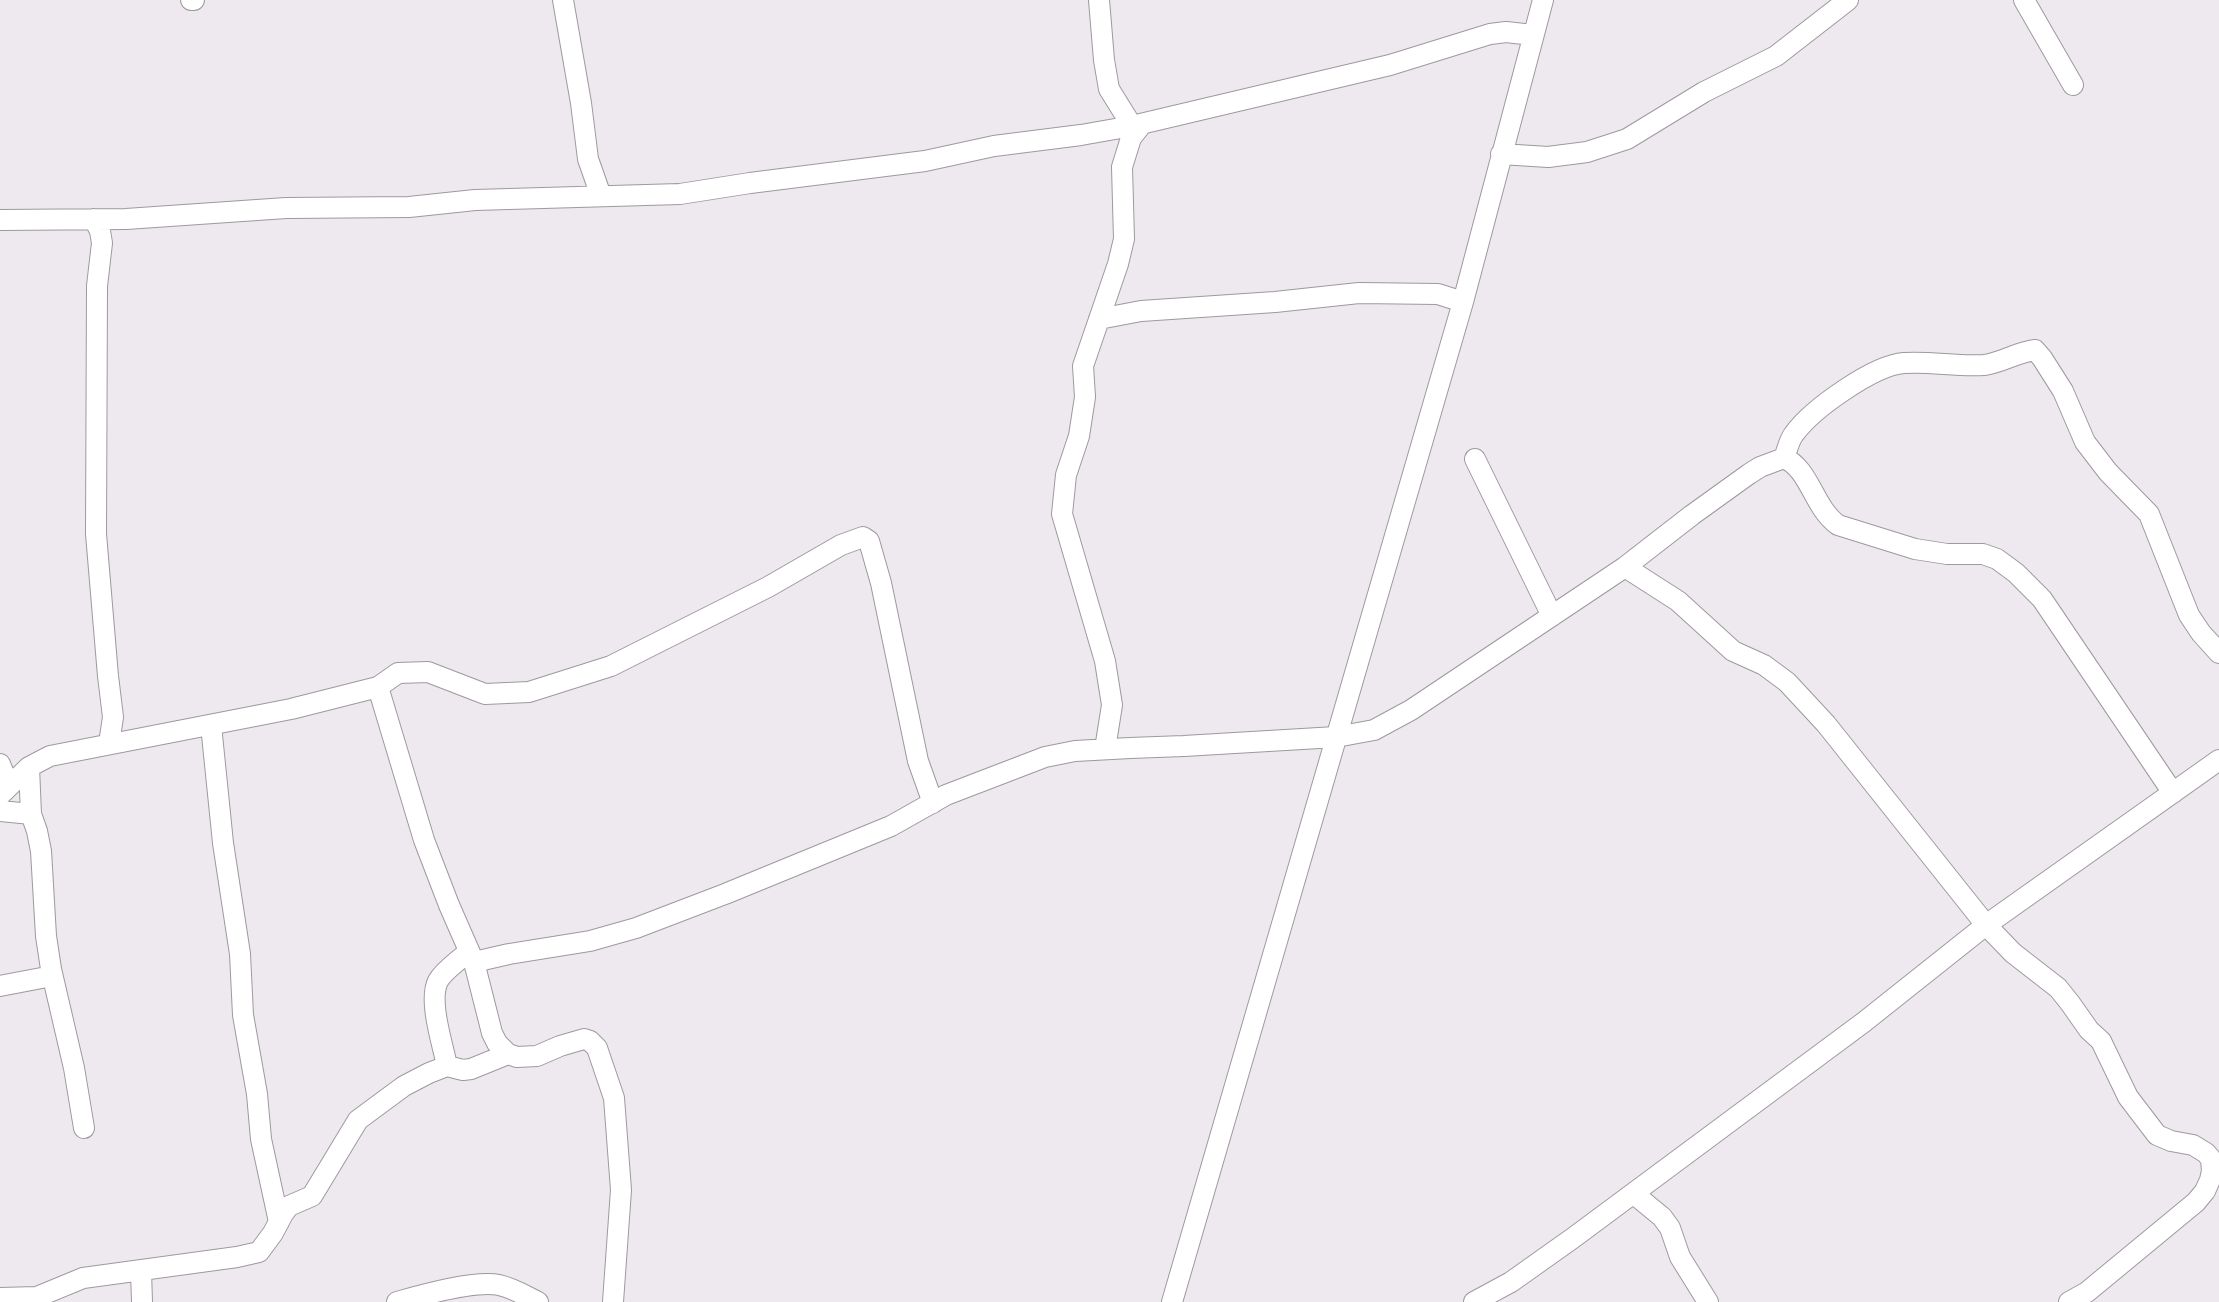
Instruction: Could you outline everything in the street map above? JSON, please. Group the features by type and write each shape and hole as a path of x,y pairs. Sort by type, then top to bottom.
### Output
{"street":[{"path":"1099,0 1104,60 1109,89 1137,125"},
{"path":"1172,1302 1463,302 1543,0"},
{"path":"1501,154 1520,157 1548,157 1587,152 1627,139 1704,92 1776,56 1848,0"},
{"path":"2024,0 2073,85"},
{"path":"562,1 581,103 588,159 600,196"},
{"path":"0,220 94,219 286,208 409,207 475,200 680,194 750,182 925,161 994,146 1081,135 1137,125 1390,65 1490,34 1506,32 1533,35"},
{"path":"1105,749 1112,705 1105,661 1062,514 1066,474 1079,436 1086,397 1083,366 1118,264 1124,239 1122,167 1137,125"},
{"path":"94,219 100,231 102,243 97,286 96,534 113,717 109,744"},
{"path":"1099,319 1141,311 1275,302 1359,293 1438,294 1463,302"},
{"path":"1784,458 1793,435 1808,418 1833,398 1886,367 1902,363 1944,362 1968,366 1987,364 2025,351 2035,350 2039,352 2062,391 2085,442 2108,472 2149,514 2190,615 2201,633 2219,653"},
{"path":"447,1066 434,999 436,987 439,980 471,956 509,954 590,941 636,928 891,826 946,795 1045,757 1074,751 1336,737 1374,730 1411,710 1625,567 1692,515 1760,467 1784,458 1791,461 1805,476 1827,517 1838,524 1915,548 1947,554 1983,554 1997,559 2016,573 2042,599 2173,793"},
{"path":"1476,459 1552,616"},
{"path":"5,790 29,767 50,756 291,709 378,687 398,673 428,672 485,694 529,692 611,666 768,587 842,545 863,537 869,542 881,583 918,761 933,803"},
{"path":"1625,567 1678,601 1733,651 1764,665 1787,682 1826,724 1986,925 2013,953 2058,988 2089,1030 2101,1041 2128,1098 2157,1135 2170,1141 2193,1145 2206,1153 2211,1159 2212,1171 2210,1180 2196,1202 2087,1292 2069,1302"},
{"path":"378,687 424,840 471,956 492,1033 503,1048 524,1058 537,1056 560,1046 584,1039 590,1041 597,1048 614,1098 620,1181 613,1302"},
{"path":"113,717 136,739"},
{"path":"211,725 223,843 240,954 243,1015 257,1094 261,1139 279,1222"},
{"path":"1474,1302 1511,1282 1634,1194 1864,1022 1986,925 2219,760"},
{"path":"0,764 5,790"},
{"path":"29,767 31,814 41,851 46,936 52,976 74,1068 84,1128"},
{"path":"0,811 31,814"},
{"path":"0,986 52,976"},
{"path":"0,1298 37,1298 84,1278 237,1257 258,1252 273,1233 289,1206 312,1196 358,1120 404,1086 447,1066 466,1070 484,1063 503,1048"},
{"path":"1634,1194 1662,1217 1670,1228 1680,1256 1708,1302"},
{"path":"141,1271 142,1302"},
{"path":"397,1302 438,1291 486,1284 506,1287 538,1302"}]}
